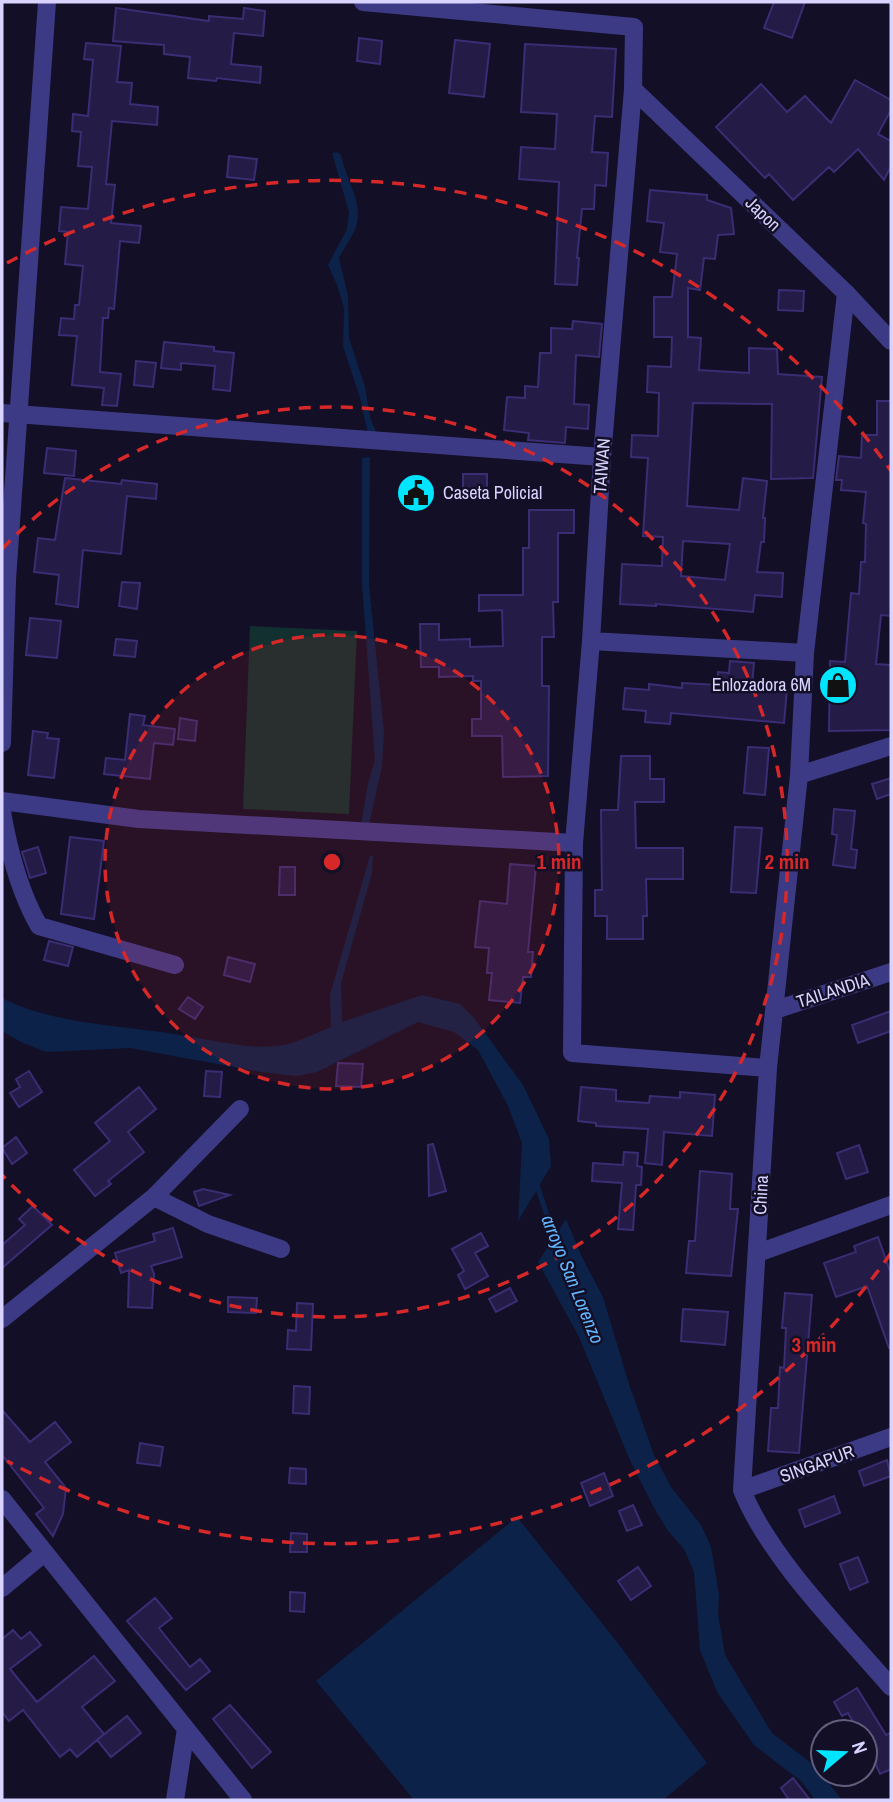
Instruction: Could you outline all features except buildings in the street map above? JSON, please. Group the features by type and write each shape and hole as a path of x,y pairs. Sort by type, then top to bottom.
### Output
{"street":[{"path":"2,743 10,414 47,2"},
{"name":"TAIWAN","path":"363,2 632,26 636,29 574,843 572,1053 768,1068"},
{"name":"Japon","path":"633,89 846,293 891,341"},
{"name":"China","path":"846,293 805,653 799,775 768,1068 742,1490 763,1532 805,1587 889,1682"},
{"path":"10,414 602,457"},
{"path":"591,641 805,653"},
{"path":"799,775 891,746"},
{"path":"2,801 139,819 574,843"},
{"path":"2,812 14,867 26,904 39,926 175,965"},
{"name":"TAILANDIA","path":"775,1010 891,972"},
{"path":"2,1319 154,1197 240,1109"},
{"path":"154,1197 208,1224 281,1249"},
{"path":"758,1253 891,1205"},
{"name":"SINGAPUR","path":"742,1490 891,1437"},
{"path":"2,1499 243,1800"},
{"path":"2,1588 44,1553"},
{"path":"175,1800 186,1729"}],"green space":[{"path":"250,626 357,631 349,814 243,809"}],"water":[{"path":"332,153 341,155 358,209 356,227 339,258 348,296 349,338 377,434 368,434 360,398 343,346 344,308 328,265 347,229 349,212"},
{"path":"370,457 369,585 384,732 382,766 369,825 361,825 375,760 362,584 362,458"},
{"path":"370,856 373,856 372,873 341,983 342,1022 422,995 460,1004 474,1018 523,1085 549,1139 551,1166 518,1221 522,1143 508,1106 478,1050 454,1032 418,1022 317,1072 297,1076 130,1048 46,1052 2,1031 2,998 22,1007 64,1018 252,1046 291,1043 331,1027 330,995"},
{"path":"566,1219 603,1297 654,1455 671,1487 701,1525 711,1547 725,1655 772,1733 809,1761 809,1788 832,1788 842,1800 815,1800 802,1782 754,1745 717,1692 700,1650 694,1572 684,1549 668,1531 653,1506 629,1458 579,1337 538,1262"},
{"path":"517,1517 617,1642 707,1763 663,1800 414,1800 316,1681"}],"waterway":[{"name":"arroyo San Lorenzo","path":"536,1182 556,1243"}],"place":[{"name":"Caseta Policial","path":"416,493"},
{"name":"Enlozadora 6M","path":"838,685"}]}
